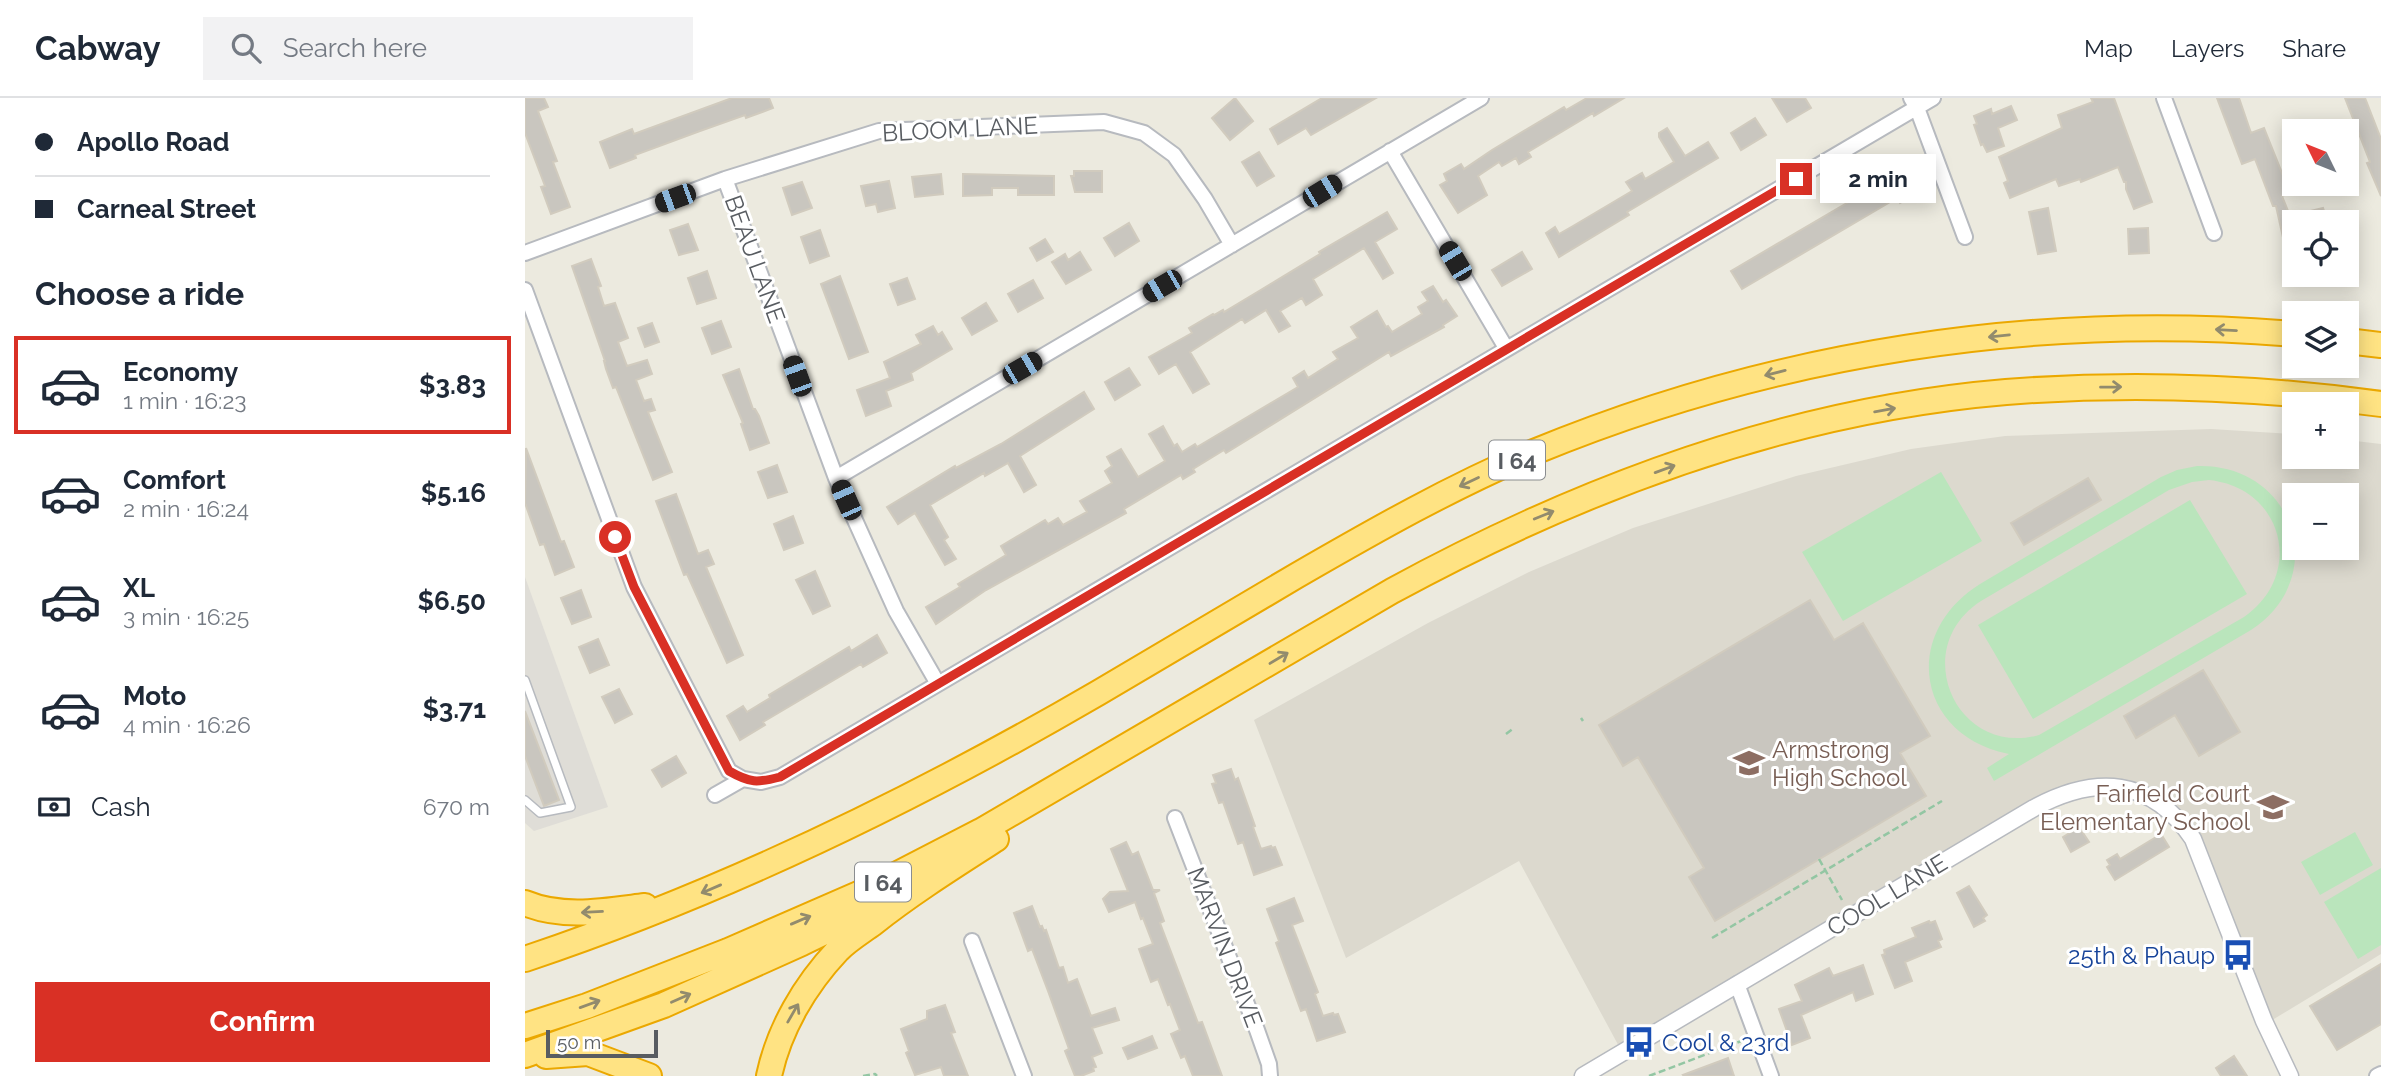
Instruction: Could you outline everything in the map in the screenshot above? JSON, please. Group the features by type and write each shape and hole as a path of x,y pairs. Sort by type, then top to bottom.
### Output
{"highway":[{"name":"I 64","path":"525,959 684,901 818,841 990,754 1434,499 1534,452 1630,416 1806,366 1953,341 2030,332 2140,328 2282,334"},
{"path":"2359,342 2381,345"},
{"name":"I 64","path":"525,1026 587,1006 728,951 863,892 981,831 1452,558 1530,521 1690,460 1813,424 1934,401 2005,392 2092,387 2252,390 2381,404"},
{"path":"769,1076 775,1050 789,1020 810,985 839,949 935,878 1220,692"},
{"path":"525,1057 664,1005 802,943 935,878"},
{"path":"525,903 540,909 590,913 684,901"},
{"path":"525,1057 588,1053 649,1076"}],"street":[{"path":"836,478 1481,98"},
{"path":"525,290 634,587 729,771 743,779 761,782 780,777 938,684 1914,103 1933,98"},
{"path":"2164,98 2214,233"},
{"path":"1914,103 1965,237"},
{"name":"BLOOM LANE","path":"525,253 725,179 879,131 1104,122 1144,133 1174,155 1205,199 1232,245"},
{"path":"1390,151 1506,348"},
{"name":"BEAU LANE","path":"725,179 836,478 896,611 938,684"},
{"path":"715,795 743,779"},
{"name":"COOL LANE","path":"1583,1076 2034,808 2070,791 2103,786 2144,795 2165,807 2193,839 2264,1021 2290,1076"},
{"name":"MARVIN DRIVE","path":"1175,818 1257,1030 1269,1064 1270,1076"},
{"path":"972,940 1024,1076"},
{"path":"1737,984 1772,1076"}],"lane":[{"path":"525,680 571,807 540,813 525,800"}],"path":[{"path":"1506,734 1514,728"},
{"path":"1712,938 1942,801"},
{"path":"1819,859 1842,900"},
{"path":"1649,1076 1744,1040"},
{"path":"863,1076 877,1076"}],"shaded area":[{"name":"Armstrong High School","path":"2211,429 2282,433 2282,469 2359,469 2359,441 2381,444 2381,954 2264,1025 2202,860 2159,802 2080,788 1622,1052 1519,861 1346,958 1254,720 1428,623 1529,572 1633,528 1796,476 1911,449 2005,436"},
{"path":"525,577 608,807 534,831 525,823"}],"green space":[{"path":"2197,466 2230,470 2258,483 2278,503 2282,510 2282,560 2294,560 2290,582 2276,608 2251,630 1994,781 1987,768 2009,754 1978,744 1954,727 1938,705 1930,681 1930,655 1938,629 1955,605 1980,584 2161,477","holes":["2209,480 2235,486 2255,499 2269,516 2277,536 2280,557 2275,579 2263,599 2244,617 2039,735 2010,738 1985,730 1965,715 1951,694 1945,670 1948,645 1959,621 1981,601 2169,490 2192,482"]},
{"path":"1941,472 1982,541 1843,621 1802,552"},
{"path":"2190,500 2247,594 2033,719 1978,625"},
{"path":"2355,832 2373,865 2320,895 2301,862"},
{"path":"2381,868 2381,945 2358,959 2324,902"}],"building":[{"path":"525,98 544,98 548,107 538,111 557,161 553,162 570,207 551,214 541,187 545,186 525,133"},
{"path":"732,98 769,98 773,108 700,131 635,155 636,158 610,168 600,142 632,129 634,134"},
{"path":"1235,98 1253,121 1230,140 1212,118"},
{"path":"1322,98 1376,98 1311,135 1306,128 1278,144 1270,129"},
{"path":"1587,98 1624,98 1594,116 1593,113 1528,152 1531,157 1519,164 1516,158 1502,166 1499,162 1478,176 1487,195 1458,213 1440,185 1447,181 1444,174 1461,164 1464,169 1564,107 1566,110"},
{"path":"1772,98 1805,98 1811,108 1787,122"},
{"path":"2091,98 2114,98 2152,202 2134,209 2126,182 2118,167 2081,182 2080,179 2059,186 2056,179 2010,198 2004,183 2008,181 1999,157 2062,128 2058,115 2093,102"},
{"path":"2217,98 2239,98 2251,133 2264,128 2282,173 2282,196 2288,210 2282,210 2282,233 2276,206 2273,206 2255,159 2242,164"},
{"path":"2345,98 2365,98 2381,139 2381,196 2367,163 2370,162 2359,134 2359,119 2353,119"},
{"path":"2011,106 2017,120 1998,128 2004,146 1987,152 1983,144 1981,145 1974,125 1977,124 1974,116 1991,109 1992,114"},
{"path":"1755,118 1766,135 1741,150 1731,133"},
{"path":"1667,128 1685,156 1708,142 1718,158 1627,212 1629,215 1559,257 1546,233 1555,227 1559,234 1632,191 1626,182 1642,173 1645,179 1674,162 1659,137 1659,133"},
{"path":"1259,152 1274,176 1257,186 1242,162"},
{"path":"1910,166 1924,190 1900,203 1897,198 1742,289 1731,271"},
{"path":"1074,171 1102,171 1102,192 1075,192 1071,176 1074,176"},
{"path":"941,174 943,194 915,197 912,177"},
{"path":"963,174 1054,176 1054,195 1018,195 1018,188 992,188 992,195 963,196"},
{"path":"889,181 895,208 878,212 876,204 866,206 861,186"},
{"path":"802,182 812,208 792,215 783,188"},
{"path":"2048,208 2056,251 2038,254 2029,212"},
{"path":"1387,212 1397,229 1375,242 1393,273 1383,279 1364,248 1313,279 1322,295 1306,305 1302,298 1280,311 1290,326 1279,332 1266,310 1245,323 1242,319 1190,352 1209,384 1193,393 1176,364 1159,374 1149,357 1192,333 1189,328 1213,314 1223,310 1224,312"},
{"path":"1129,223 1139,241 1115,256 1104,238"},
{"path":"688,224 698,250 679,255 670,230"},
{"path":"2148,228 2149,253 2129,254 2128,229"},
{"path":"820,230 829,256 810,263 801,237"},
{"path":"1045,239 1053,252 1037,261 1030,248"},
{"path":"1080,252 1091,270 1066,284 1052,262 1065,254 1068,260"},
{"path":"1522,252 1532,269 1502,286 1492,270"},
{"path":"591,259 601,286 598,287 604,306 615,303 628,338 618,342 627,366 647,360 652,374 636,380 644,401 651,399 655,410 648,412 672,472 653,480 616,387 613,388 572,266"},
{"path":"707,271 716,298 697,304 688,278"},
{"path":"840,276 868,352 849,359 821,284"},
{"path":"907,278 915,299 898,305 890,284"},
{"path":"1033,280 1043,298 1018,312 1008,294"},
{"path":"1433,286 1443,302 1446,300 1457,316 1443,325 1444,327 1391,356 1389,352 1226,453 1224,450 1193,469 1195,472 1183,479 1181,475 1124,509 1126,513 986,590 936,624 926,607 1006,555 1001,546 1045,520 1048,524 1058,518 1063,525 1087,512 1080,501 1112,483 1105,471 1112,466 1107,457 1121,449 1138,477 1165,461 1149,434 1163,426 1174,446 1177,444 1182,452 1195,444 1197,447 1298,387 1293,378 1304,371 1308,378 1338,359 1333,352 1358,338 1351,327 1377,311 1392,332 1422,314 1418,307 1428,301 1422,292"},
{"path":"986,303 997,321 972,335 962,318"},
{"path":"721,321 731,347 712,354 702,328"},
{"path":"652,323 659,342 645,347 638,328"},
{"path":"933,326 938,335 942,332 952,349 911,373 913,380 886,391 891,406 866,416 857,390 890,378 884,362 921,344 916,335"},
{"path":"1129,368 1140,385 1115,400 1105,382"},
{"path":"739,369 769,443 750,450 741,424 743,423 723,375"},
{"path":"1084,392 1094,409 1020,456 1036,485 1024,492 1008,463 985,476 984,473 930,505 948,537 944,540 956,559 945,565 915,513 898,524 887,507 955,466 956,468 1001,444"},
{"path":"526,448 561,542 564,541 574,567 555,575 544,544 540,545 525,503"},
{"path":"777,465 787,492 768,498 758,472"},
{"path":"2088,478 2101,500 2024,545 2011,523"},
{"path":"676,494 698,554 708,550 714,564 706,567 743,655 727,663 687,574 684,575 656,501"},
{"path":"793,516 803,543 784,550 774,524"},
{"path":"815,571 830,606 813,614 796,580"},
{"path":"581,590 591,617 572,624 561,598"},
{"path":"1810,600 1834,640 1863,623 1930,736 1900,753 1926,796 1715,921 1689,877 1704,868 1638,757 1623,766 1599,725"},
{"path":"877,635 887,653 863,667 861,664 763,722 765,725 740,740 727,716 743,706 747,712 770,698 769,695 849,647 851,651"},
{"path":"598,639 609,665 590,673 579,647"},
{"path":"2203,670 2240,732 2199,756 2175,715 2136,738 2124,716"},
{"path":"619,689 632,714 615,723 602,697"},
{"path":"525,711 559,800 544,806 525,756"},
{"path":"676,756 686,773 662,787 652,770"},
{"path":"1231,769 1235,780 1238,778 1261,849 1275,847 1282,865 1254,875 1243,842 1238,844 1223,802 1219,803 1212,784 1216,783 1213,775"},
{"path":"2079,827 2089,842 2071,852 2063,837"},
{"path":"2161,834 2169,847 2115,880 2107,867 2110,865 2107,860 2117,854 2120,859"},
{"path":"1126,842 1132,855 1138,852 1153,890 1160,890 1154,893 1164,921 1160,923 1198,1023 1202,1022 1222,1076 1193,1076 1185,1056 1181,1058 1171,1034 1180,1030 1170,1004 1168,1005 1158,979 1151,982 1139,949 1153,944 1135,902 1109,912 1103,899 1110,892 1128,891 1111,849"},
{"path":"1969,886 1987,915 1983,918 1985,921 1974,927 1957,893"},
{"path":"1294,898 1303,921 1292,925 1318,992 1315,994 1323,1016 1338,1014 1345,1032 1317,1041 1306,1009 1301,1011 1276,943 1279,941 1267,909"},
{"path":"1032,906 1040,927 1046,930 1059,968 1063,967 1068,983 1077,979 1091,1016 1115,1008 1119,1020 1092,1028 1102,1053 1092,1057 1096,1067 1093,1068 1094,1071 1081,1076 1075,1076 1065,1051 1069,1049 1048,991 1032,949 1028,951 1014,913"},
{"path":"1935,921 1942,939 1938,941 1941,947 1905,962 1912,981 1895,988 1882,955 1885,954 1884,950 1916,937 1912,928"},
{"path":"2381,964 2381,1024 2337,1050 2310,1006"},
{"path":"1863,965 1873,994 1856,1001 1853,992 1801,1015 1810,1038 1792,1045 1779,1009 1802,1001 1795,985 1829,968 1833,976"},
{"path":"945,1005 955,1032 951,1033 968,1076 944,1076 941,1067 915,1075 906,1053 909,1051 901,1029 927,1019 927,1011"},
{"path":"1152,1036 1157,1048 1128,1059 1123,1048"},
{"path":"2234,1056 2247,1076 2221,1076 2216,1068"},
{"path":"1728,1058 1734,1076 1683,1075"}],"place":[{"name":"Armstrong High School","path":"1749,763"},
{"name":"Fairfield Court Elementary School","path":"2273,807"},
{"name":"25th & Phaup","path":"2238,955"},
{"name":"Cool & 23rd","path":"1639,1042"}],"route":[{"path":"615,537 634,587 729,771 748,781 761,782 780,777 1796,179"}]}
